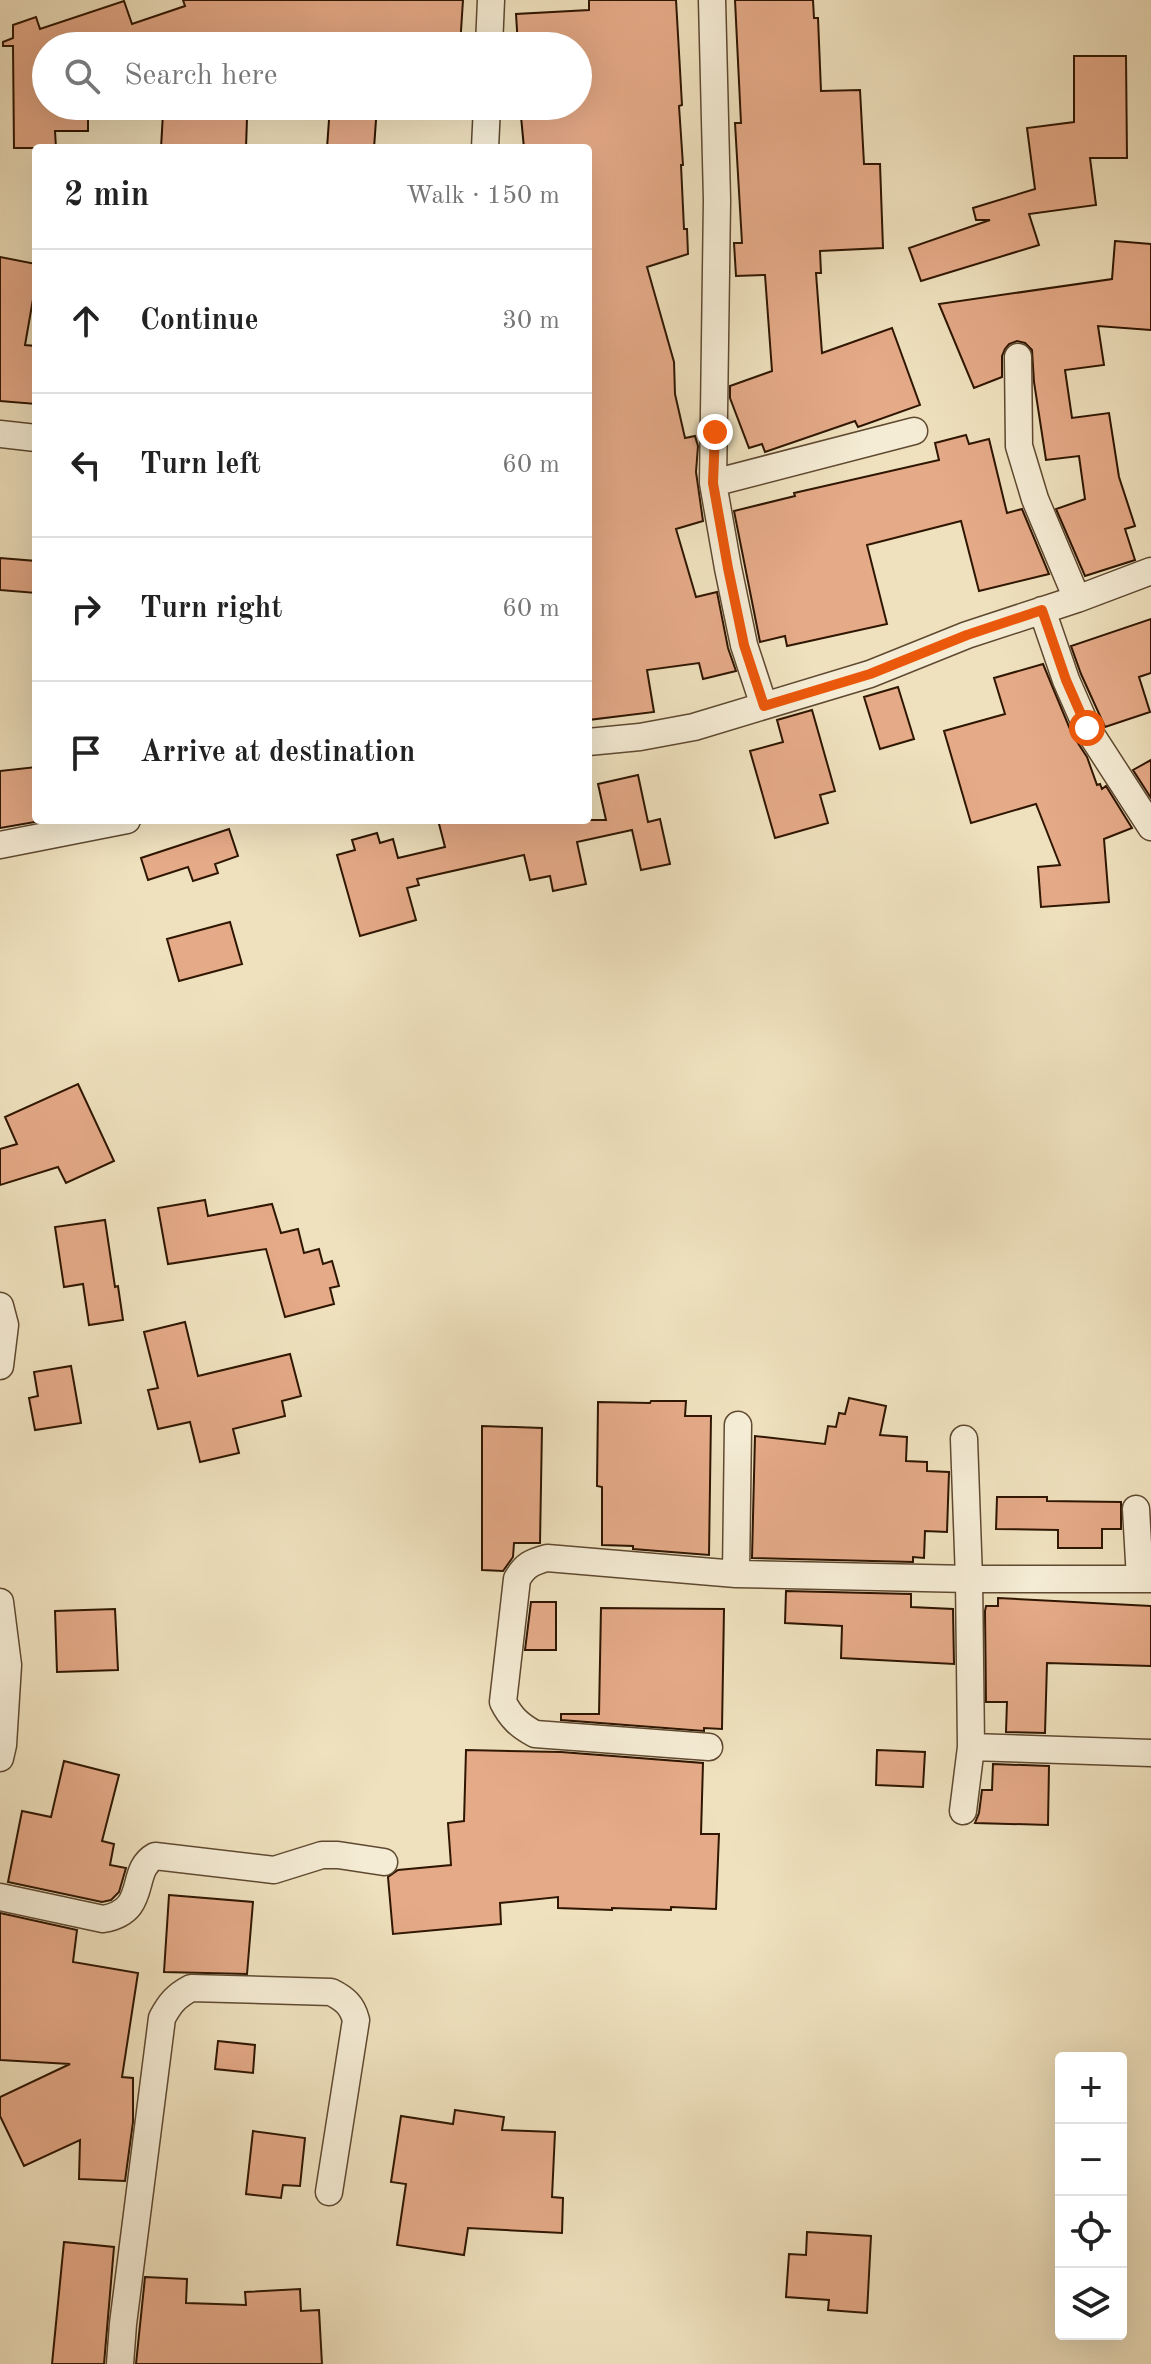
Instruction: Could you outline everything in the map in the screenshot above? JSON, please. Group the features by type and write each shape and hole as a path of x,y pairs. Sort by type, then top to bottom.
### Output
{"street":[{"path":"490,32 491,0"},
{"path":"712,0 717,200 713,483 744,645 764,706"},
{"path":"485,144 486,120"},
{"path":"1018,357 1019,446 1035,499 1077,599"},
{"path":"713,483 914,431"},
{"path":"0,434 32,438"},
{"path":"592,742 694,727 870,674 967,635 1151,571"},
{"path":"1042,610 1066,680 1087,728 1151,827"},
{"path":"0,845 107,824"},
{"path":"0,1306 5,1325 0,1366"},
{"path":"736,1574 738,1425"},
{"path":"963,1811 971,1747 964,1439"},
{"path":"709,1747 535,1734 521,1727 509,1715 503,1702 517,1579 523,1569 530,1562 547,1558 736,1574 1145,1579 1136,1509"},
{"path":"0,1602 8,1665 0,1758"},
{"path":"971,1747 1151,1753"},
{"path":"0,1897 103,1919 119,1916 130,1906 148,1861 155,1856 274,1870 322,1855 384,1862"},
{"path":"120,2364 162,2018 177,1995 191,1988 331,1992 344,1998 353,2008 356,2020 329,2192"}],"building":[{"path":"183,0 463,0 461,32 32,32 32,120 88,120 88,131 55,131 56,144 14,148 13,46 3,46 3,42 13,38 13,25 36,17 40,29 124,1 132,24 185,6"},
{"path":"589,0 676,0 684,229 687,229 688,254 647,267 674,362 675,394 685,438 695,436 698,446 696,472 703,521 676,529 696,597 717,592 736,671 703,679 699,663 647,670 654,712 592,720 592,144 524,144 521,120 592,120 592,32 517,32 516,14 589,10"},
{"path":"735,0 813,0 814,18 818,18 821,91 860,90 864,164 880,164 883,248 820,251 821,273 816,273 822,353 892,328 920,405 858,427 855,421 765,452 762,444 749,448 730,398 730,386 772,371 765,275 736,276 734,243 742,243 735,123 741,123"},
{"path":"1074,56 1126,56 1127,158 1090,158 1096,205 1029,214 1039,245 921,281 909,248 990,220 976,220 973,208 1035,189 1027,128 1074,122"},
{"path":"163,120 247,120 246,144 161,144"},
{"path":"329,120 376,120 374,144 327,144"},
{"path":"1115,241 1151,244 1151,330 1098,326 1104,365 1065,370 1072,418 1109,413 1119,477 1135,526 1125,529 1135,560 1085,576 1056,509 1085,499 1079,456 1046,460 1032,350 1025,343 1017,341 1009,344 1002,356 1002,377 974,388 939,304 1112,279"},
{"path":"0,257 32,263 32,305 25,345 32,346 32,404 0,401"},
{"path":"966,435 969,444 989,439 1007,513 1022,509 1049,574 979,591 961,521 867,545 887,624 787,646 785,636 760,642 734,511 795,496 794,493 939,460 935,443"},
{"path":"0,558 32,561 32,593 0,590"},
{"path":"1151,619 1151,673 1139,677 1150,712 1105,727 1071,646"},
{"path":"1043,664 1097,785 1100,784 1102,789 1106,786 1132,828 1104,839 1109,902 1041,907 1038,867 1060,865 1036,804 971,823 944,731 1005,714 994,678"},
{"path":"898,687 914,739 880,749 864,697"},
{"path":"812,710 835,791 820,795 828,823 775,838 750,751 783,742 777,720"},
{"path":"1151,760 1151,798 1133,770"},
{"path":"32,767 32,823 0,828 0,771"},
{"path":"638,775 648,822 660,819 670,864 641,870 632,830 577,842 586,884 553,891 550,876 530,880 524,855 417,879 419,885 407,888 416,920 360,936 337,855 355,850 352,840 377,833 380,843 393,839 398,858 445,847 439,824 592,824 592,820 606,820 598,784"},
{"path":"229,829 238,856 215,864 218,873 193,881 188,867 148,880 141,858"},
{"path":"230,922 242,964 179,981 167,939"},
{"path":"78,1084 114,1161 66,1183 58,1167 0,1185 0,1149 17,1144 5,1117"},
{"path":"205,1200 208,1216 272,1204 281,1233 298,1229 304,1253 319,1249 323,1264 332,1261 339,1286 330,1288 334,1304 285,1317 266,1249 168,1264 158,1208"},
{"path":"105,1220 123,1320 89,1325 83,1284 64,1287 55,1227"},
{"path":"185,1322 198,1376 290,1354 301,1396 282,1401 285,1416 233,1429 239,1453 200,1462 190,1422 158,1429 148,1390 158,1388 144,1332"},
{"path":"71,1366 81,1423 35,1430 29,1398 38,1396 34,1372"},
{"path":"849,1398 886,1406 880,1435 907,1437 906,1461 927,1462 927,1471 949,1472 947,1532 925,1531 924,1558 913,1557 913,1562 752,1558 755,1436 825,1444 828,1426 836,1427 839,1413 845,1414"},
{"path":"686,1401 685,1416 711,1416 709,1555 602,1545 602,1487 597,1486 598,1402"},
{"path":"482,1426 542,1428 540,1543 514,1543 513,1557 503,1571 482,1570"},
{"path":"997,1497 1121,1502 1121,1529 1102,1529 1102,1548 1058,1548 1058,1530 996,1529"},
{"path":"786,1591 911,1594 911,1607 953,1609 954,1664 841,1658 842,1626 785,1623"},
{"path":"998,1598 1151,1606 1151,1666 1047,1663 1045,1733 1006,1732 1007,1702 986,1702 985,1611 986,1606 998,1606"},
{"path":"531,1602 556,1602 556,1650 525,1650"},
{"path":"601,1608 724,1609 722,1729 704,1728 704,1731 561,1720 561,1714 599,1714"},
{"path":"115,1609 118,1670 57,1672 55,1611"},
{"path":"466,1750 561,1752 703,1763 701,1834 719,1834 716,1909 558,1908 558,1897 500,1903 501,1924 393,1934 388,1877 398,1870 451,1865 448,1823 464,1821"},
{"path":"877,1750 925,1752 923,1787 876,1785"},
{"path":"64,1761 119,1775 102,1841 114,1844 110,1865 126,1868 119,1892 111,1900 102,1902 8,1882 22,1811 51,1817"},
{"path":"993,1764 1049,1766 1048,1825 975,1823 982,1790 992,1790"},
{"path":"169,1895 253,1902 247,1974 164,1972"},
{"path":"0,1913 77,1930 73,1962 138,1973 122,2077 133,2078 133,2122 125,2181 79,2179 80,2140 24,2166 0,2116 0,2097 70,2064 0,2060"},
{"path":"218,2041 255,2045 253,2073 215,2069"},
{"path":"455,2110 504,2117 502,2130 555,2132 552,2197 563,2198 562,2233 468,2228 464,2255 397,2245 406,2184 391,2182 401,2116 453,2124"},
{"path":"253,2131 305,2138 300,2186 283,2185 281,2198 246,2194"},
{"path":"807,2232 871,2236 867,2313 828,2310 829,2300 786,2297 789,2254 806,2255"},
{"path":"64,2242 114,2247 104,2364 52,2364"},
{"path":"145,2277 187,2279 186,2303 246,2305 245,2292 300,2289 301,2311 319,2310 322,2364 136,2364"}],"route":[{"path":"715,432 713,483 728,568 744,645 764,706 870,674 967,635 1042,610 1066,680 1087,728"}]}
